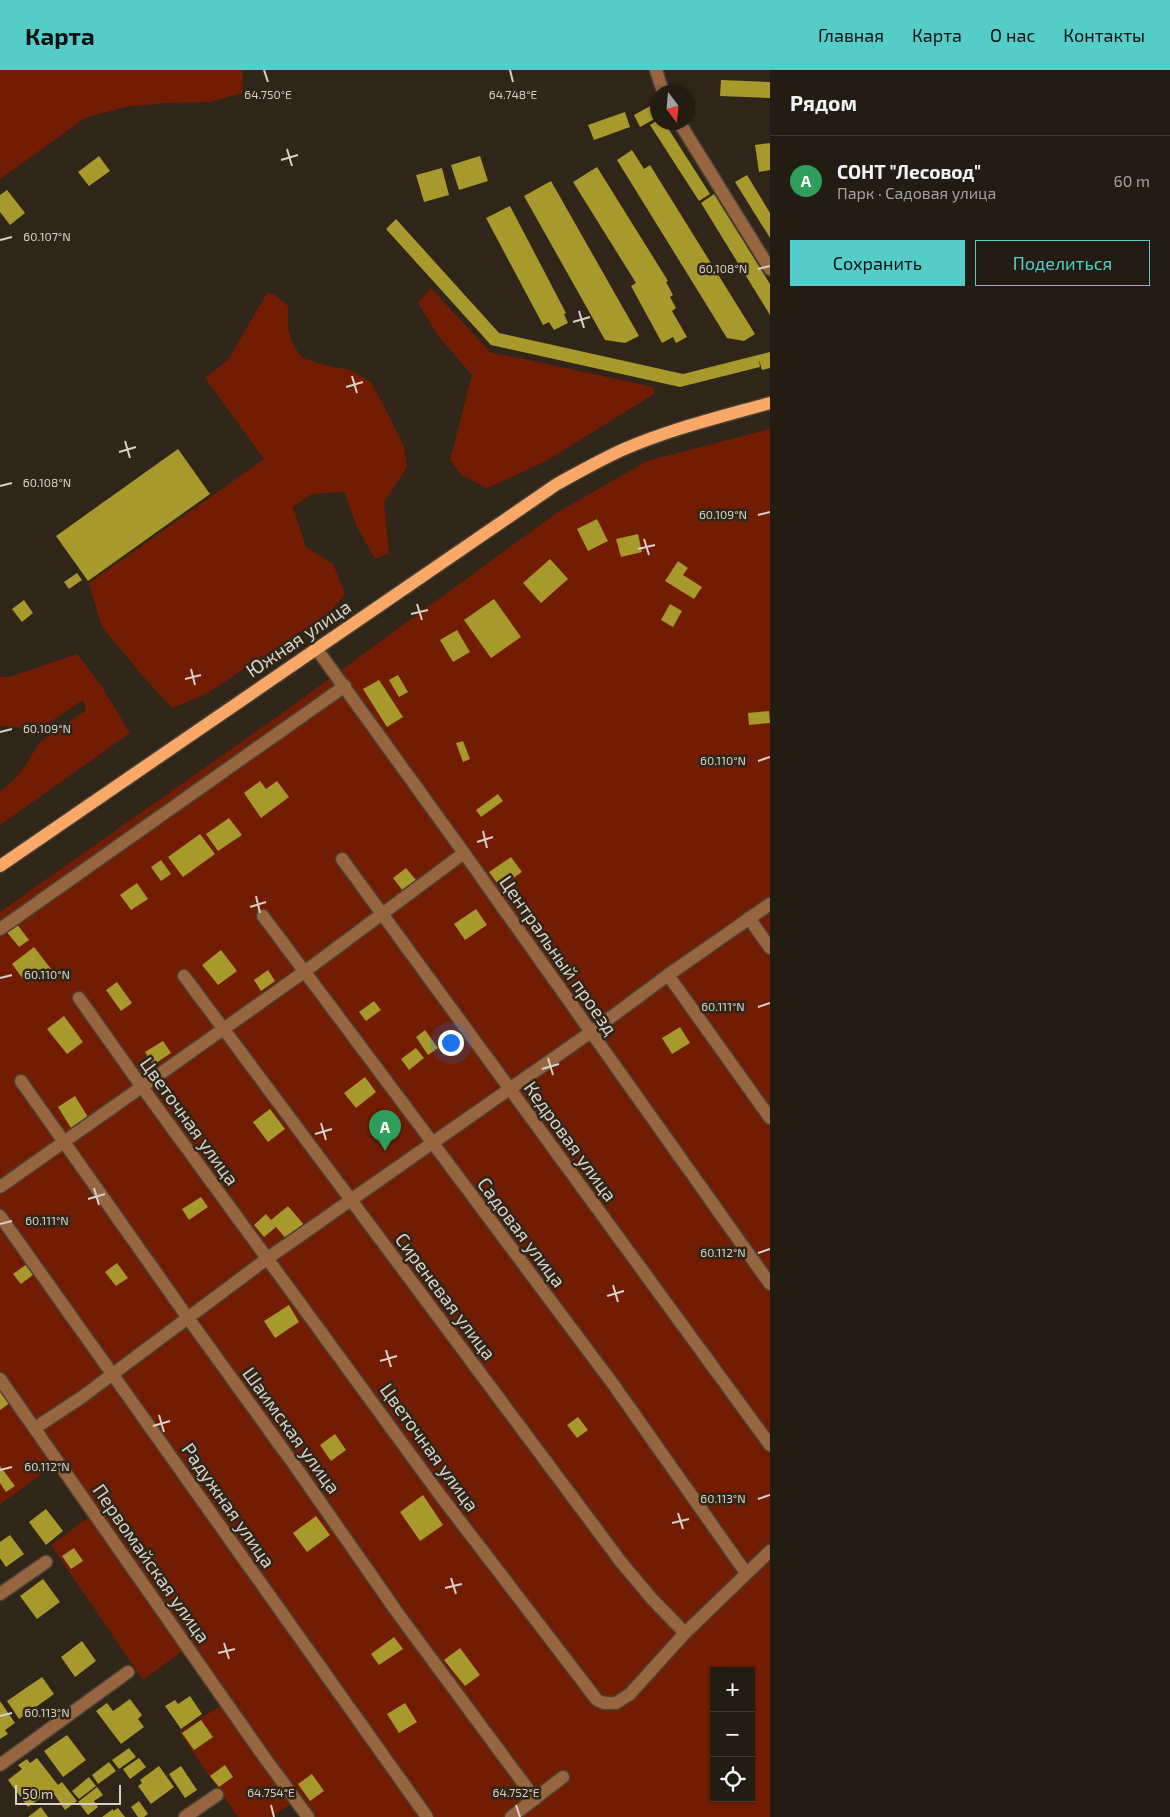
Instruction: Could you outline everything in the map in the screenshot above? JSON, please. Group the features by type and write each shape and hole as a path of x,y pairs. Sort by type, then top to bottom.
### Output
{"main road":[{"name":"Южная улица","path":"0,866 557,484 590,465 623,450 696,424 770,403"}],"street":[{"path":"656,70 661,85"},
{"path":"684,130 770,269"},
{"name":"Центральный проезд","path":"316,648 464,852 770,1284"},
{"path":"0,929 345,686"},
{"path":"0,1187 224,1030 464,852"},
{"name":"Кедровая улица","path":"342,859 770,1445"},
{"path":"35,1428 113,1374 268,1258 770,904"},
{"name":"Садовая улица","path":"263,916 613,1384 746,1573"},
{"path":"749,918 770,948"},
{"path":"668,975 770,1118"},
{"name":"Сиреневая улица","path":"184,976 621,1562 652,1599 686,1633"},
{"name":"Цветочная улица","path":"79,998 440,1495 596,1700 604,1703 616,1703 630,1694 686,1633 770,1551"},
{"name":"Шаимская улица","path":"21,1081 300,1473 399,1616 535,1799"},
{"name":"Радужная улица","path":"0,1216 427,1817"},
{"name":"Первомайская улица","path":"0,1379 256,1746 308,1817"},
{"path":"0,1594 46,1562"},
{"path":"0,1765 128,1672"},
{"path":"511,1817 563,1777"},
{"path":"185,1817 216,1795"}],"shaded area":[{"path":"0,70 243,70 242,93 210,102 164,103 125,107 85,118 0,179"},
{"path":"431,288 490,352 654,387 654,394 546,461 487,488 462,475 450,460 472,375 439,337 418,303"},
{"path":"267,293 275,295 288,306 288,328 292,343 302,358 350,370 371,382 404,447 407,467 384,502 389,553 375,559 357,527 344,492 312,494 293,507 306,547 333,564 345,594 329,613 206,694 172,708 102,627 89,583 264,459 205,378 228,360"},
{"path":"770,429 770,1817 303,1817 292,1803 271,1817 238,1817 179,1732 220,1706 184,1650 143,1680 51,1545 89,1517 53,1466 0,1504 0,912 281,714 558,512 647,461"},
{"path":"77,654 100,684 130,733 0,825 0,792 19,775 40,742 86,710 83,700 37,731 0,726 0,677 10,677"}],"building":[{"path":"721,80 770,82 770,98 720,96"},
{"path":"650,106 650,121 640,127 634,115"},
{"path":"625,112 630,127 594,140 588,125"},
{"path":"653,130 669,130 710,194 699,201"},
{"path":"770,143 770,170 759,172 755,145"},
{"path":"632,150 644,169 650,165 755,334 744,341 727,338 617,160"},
{"path":"99,156 110,171 89,186 78,172"},
{"path":"480,156 488,181 459,190 451,165"},
{"path":"597,167 668,281 666,282 673,295 670,297 676,308 672,311 687,337 676,343 673,337 662,343 631,286 636,283 573,182"},
{"path":"442,168 449,195 424,202 416,175"},
{"path":"747,175 770,213 770,238 735,182"},
{"path":"551,181 639,336 625,343 605,340 524,196"},
{"path":"7,190 25,213 10,225 0,212 0,195"},
{"path":"714,194 770,284 770,315 701,203"},
{"path":"510,206 566,313 564,314 568,323 554,330 549,322 543,325 486,218"},
{"path":"396,219 499,333 683,374 770,352 770,368 762,370 759,360 760,367 680,387 491,345 386,229"},
{"path":"178,449 210,494 88,581 56,536"},
{"path":"597,519 608,541 588,551 577,529"},
{"path":"638,534 642,552 621,557 616,539"},
{"path":"550,559 568,579 541,603 523,583"},
{"path":"678,561 688,568 683,575 702,587 694,599 665,581"},
{"path":"77,573 82,580 69,589 64,582"},
{"path":"494,599 521,637 491,658 464,620"},
{"path":"24,600 33,613 22,622 12,609"},
{"path":"670,604 682,611 673,627 661,620"},
{"path":"457,630 470,652 453,662 440,640"},
{"path":"398,675 408,692 399,697 389,680"},
{"path":"379,680 403,717 387,727 363,689"},
{"path":"769,711 770,723 749,725 748,713"},
{"path":"463,741 470,759 463,762 456,743"},
{"path":"260,781 266,789 277,781 289,797 261,818 244,793"},
{"path":"498,794 503,801 481,817 476,810"},
{"path":"229,818 242,835 218,851 206,834"},
{"path":"200,834 215,854 183,877 168,857"},
{"path":"511,857 522,872 500,887 489,872"},
{"path":"161,860 171,874 161,881 151,867"},
{"path":"406,868 416,880 403,891 393,878"},
{"path":"137,883 148,899 131,910 120,895"},
{"path":"476,909 487,925 465,940 454,924"},
{"path":"16,923 29,940 19,947 6,931"},
{"path":"34,947 51,969 35,981 29,974 23,979 12,964"},
{"path":"221,950 237,971 218,985 202,965"},
{"path":"268,970 275,981 261,991 254,980"},
{"path":"117,982 132,1003 121,1011 106,990"},
{"path":"374,1001 381,1010 366,1021 359,1012"},
{"path":"64,1016 83,1042 67,1054 47,1029"},
{"path":"680,1027 690,1043 672,1054 662,1038"},
{"path":"425,1030 438,1048 428,1055 416,1037"},
{"path":"163,1041 171,1053 153,1065 145,1052"},
{"path":"416,1048 424,1058 409,1070 401,1059"},
{"path":"365,1077 376,1092 356,1108 344,1093"},
{"path":"75,1096 88,1117 71,1128 58,1107"},
{"path":"270,1109 285,1129 268,1142 253,1122"},
{"path":"201,1197 208,1207 189,1220 182,1209"},
{"path":"288,1206 305,1226 288,1241 276,1227 264,1237 254,1225 266,1214 271,1220"},
{"path":"117,1263 128,1278 116,1286 105,1272"},
{"path":"27,1264 34,1274 21,1284 13,1274"},
{"path":"289,1305 299,1322 275,1338 264,1321"},
{"path":"2,1391 10,1403 0,1410 0,1392"},
{"path":"578,1417 588,1430 577,1438 567,1425"},
{"path":"335,1434 346,1450 331,1461 320,1445"},
{"path":"0,1466 15,1486 6,1492 0,1483"},
{"path":"423,1495 443,1525 420,1541 400,1512"},
{"path":"46,1509 63,1531 46,1545 29,1522"},
{"path":"316,1516 330,1535 307,1552 293,1533"},
{"path":"10,1535 24,1554 6,1567 0,1558 0,1542"},
{"path":"74,1548 83,1561 71,1569 62,1556"},
{"path":"43,1579 60,1602 37,1619 20,1596"},
{"path":"394,1637 403,1649 379,1665 371,1654"},
{"path":"82,1641 96,1661 75,1677 61,1657"},
{"path":"460,1648 480,1675 465,1686 444,1660"},
{"path":"42,1677 54,1694 19,1719 7,1701"},
{"path":"190,1696 202,1714 181,1729 165,1706 175,1700 178,1704"},
{"path":"130,1699 142,1715 138,1719 144,1727 121,1744 96,1711 107,1703 113,1711"},
{"path":"0,1701 15,1723 5,1730 8,1734 0,1739"},
{"path":"405,1703 417,1722 399,1733 387,1714"},
{"path":"201,1720 213,1737 194,1750 182,1733"},
{"path":"67,1735 86,1760 63,1777 44,1751"},
{"path":"129,1748 136,1757 119,1769 112,1760"},
{"path":"37,1758 58,1785 62,1782 77,1801 65,1810 51,1790 28,1807 8,1780 22,1769 18,1765 27,1759 30,1763"},
{"path":"139,1758 146,1767 130,1779 123,1769"},
{"path":"109,1762 116,1771 98,1784 92,1775"},
{"path":"225,1765 233,1777 219,1787 210,1776"},
{"path":"159,1766 174,1787 151,1804 138,1786 142,1783 140,1780"},
{"path":"181,1766 197,1790 185,1798 169,1774"},
{"path":"312,1774 324,1791 310,1801 298,1784"},
{"path":"89,1777 96,1786 79,1799 72,1791"},
{"path":"97,1787 103,1795 94,1801 98,1807 88,1815 78,1802"},
{"path":"139,1801 148,1814 144,1817 138,1817 131,1807"},
{"path":"41,1807 48,1817 28,1817"},
{"path":"118,1808 125,1817 102,1817 113,1809 113,1811"}],"place":[{"name":"СОНТ \"Лесовод\"","path":"385,1151"}]}
